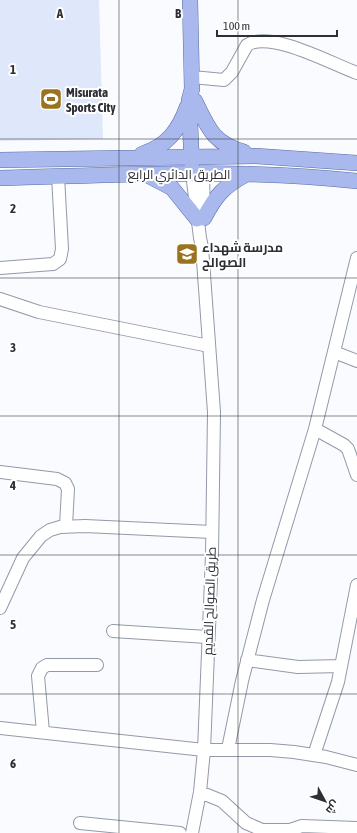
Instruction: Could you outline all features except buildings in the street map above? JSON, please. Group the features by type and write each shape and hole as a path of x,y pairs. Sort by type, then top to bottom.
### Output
{"main road":[{"name":"طريق الصوالح القديم","path":"190,0 192,92 198,173"},
{"path":"192,92 207,126 220,142 234,149 256,156"},
{"path":"133,157 152,151 165,143 175,132 182,120 192,92"},
{"name":"الطريق الدائري الرابع","path":"0,160 256,156 357,164"},
{"path":"144,173 159,179 172,188 201,218 221,191 230,183 248,174"},
{"name":"الطريق الدائري الرابع","path":"0,178 144,173 198,173 302,176 357,181"}],"street":[{"path":"192,92 224,80 232,72 247,45 262,41 287,45 357,73"},
{"name":"طريق الصوالح القديم","path":"192,833 200,792 204,750 212,532 214,412 202,247 205,237 201,218 198,173"},
{"path":"0,268 53,264 60,259 62,249 58,176"},
{"path":"228,749 247,660 263,600 315,429 357,258"},
{"path":"0,299 39,312 209,346"},
{"path":"334,352 357,361"},
{"path":"315,429 348,449 357,475"},
{"path":"0,472 58,479 65,482 68,489 66,526"},
{"path":"0,608 17,570 32,546 41,536 50,530 66,526 212,532"},
{"path":"314,754 330,708 341,666 357,585"},
{"path":"113,631 207,637"},
{"path":"247,660 298,667 341,666"},
{"path":"44,732 38,676 42,668 47,664 97,665"},
{"path":"0,728 204,750 270,750 314,754 357,765"},
{"path":"200,792 222,801 254,827 262,830 290,831 302,826 357,828"},
{"path":"80,822 180,833"}],"shaded area":[{"name":"Misurata Sports City","path":"0,0 99,0 103,139 0,141"}],"place":[{"name":"Misurata Sports City","path":"51,99"},
{"name":"مدرسة شهداء الصوالح","path":"187,254"}]}
